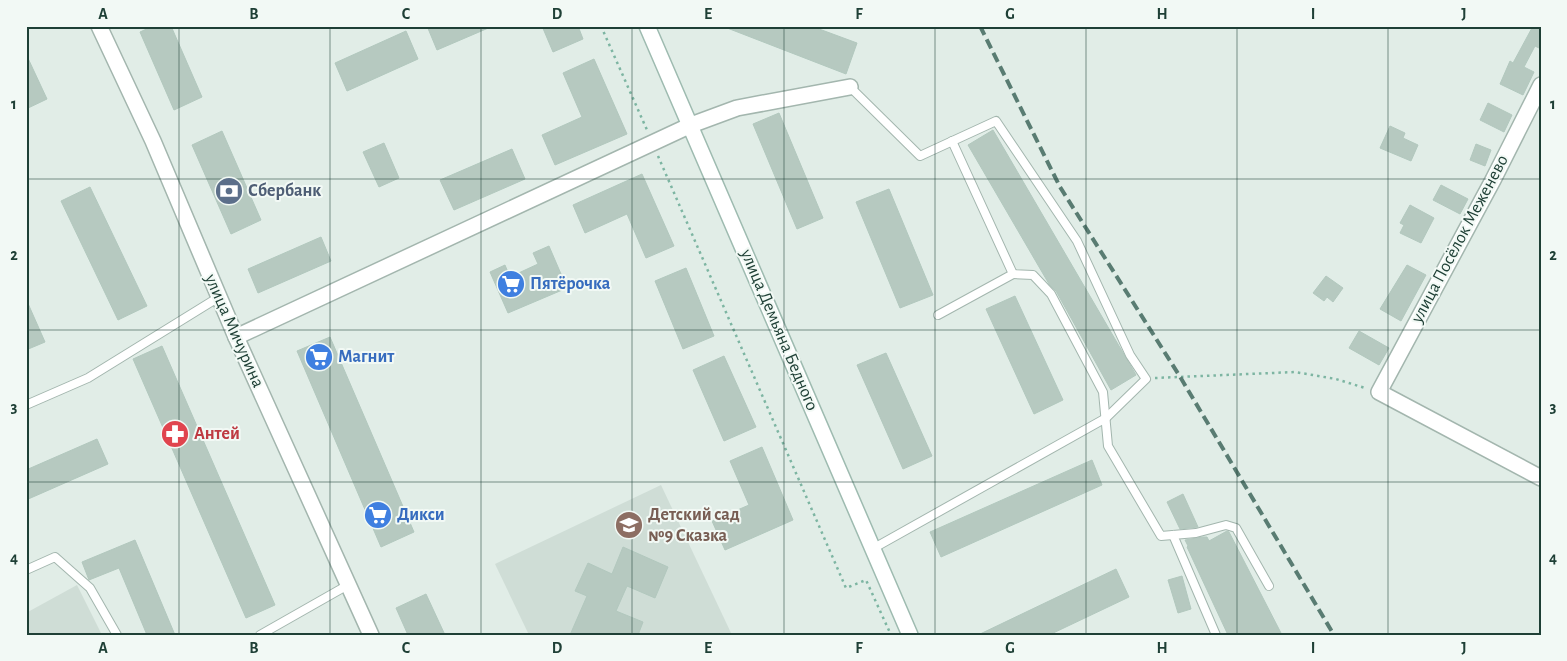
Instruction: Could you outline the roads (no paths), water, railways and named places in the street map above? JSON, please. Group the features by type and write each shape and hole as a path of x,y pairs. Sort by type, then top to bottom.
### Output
{"street":[{"name":"улица Мичурина","path":"99,26 153,141 236,337 371,635"},
{"name":"улица Демьяна Бедного","path":"647,26 910,635"},
{"name":"улица Посёлок Меженево","path":"1541,85 1493,180 1379,392 1541,478"},
{"path":"236,337 691,126 737,108 850,88"}],"lane":[{"path":"850,88 920,156 996,121 1077,241 1130,355 1146,379 1106,418 874,548"},
{"path":"952,141 1013,274"},
{"path":"938,315 1013,274 1033,275 1051,294 1103,392 1108,446 1161,536 1196,533 1226,526 1236,528 1269,586"},
{"path":"26,405 88,378 219,297"},
{"path":"1173,535 1216,635"},
{"path":"26,570 55,557 90,588 117,635"},
{"path":"260,635 348,584"}],"railway":[{"path":"980,26 1060,187 1179,375 1334,635"}],"place":[{"name":"Сбербанк","path":"229,191"},
{"name":"Пятёрочка","path":"511,284"},
{"name":"Магнит","path":"319,357"},
{"name":"Антей","path":"175,434"},
{"name":"Дикси","path":"378,515"},
{"name":"Детский сад №9 Сказка","path":"629,525"}]}
